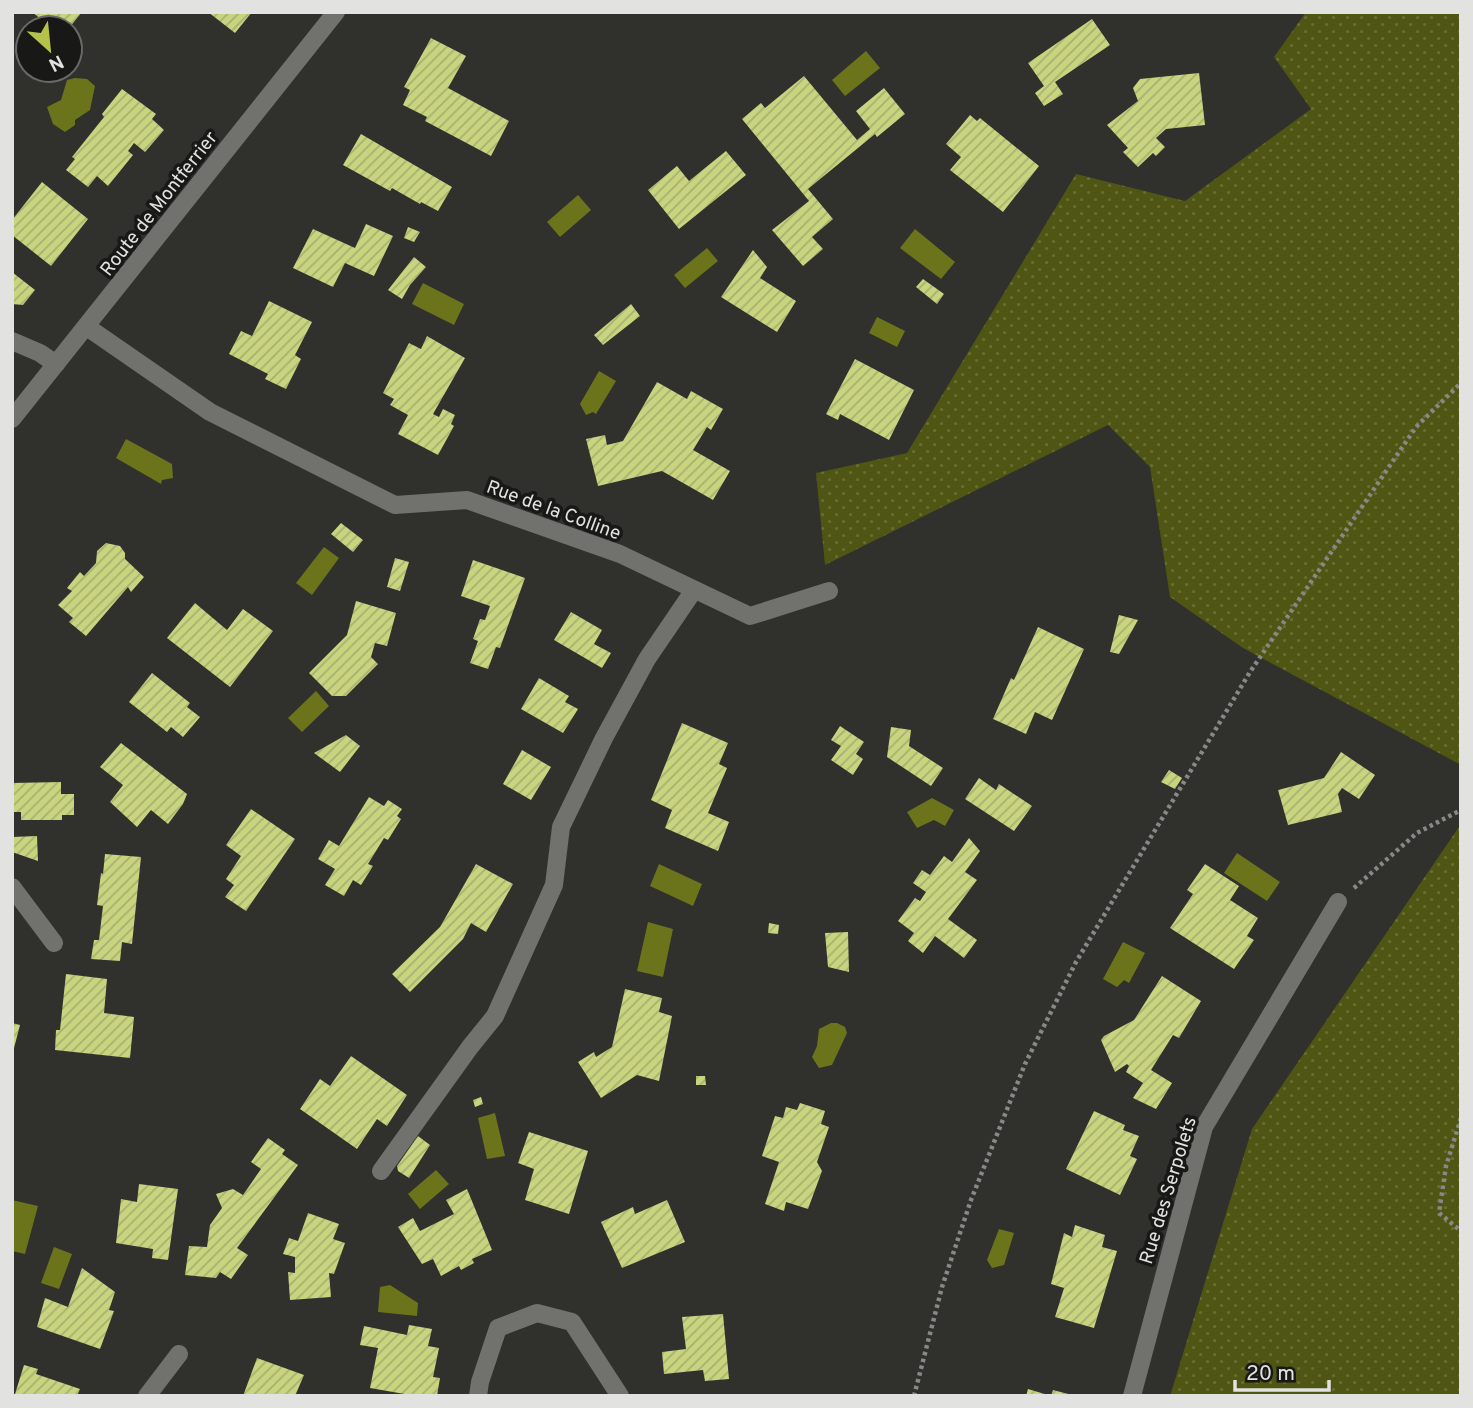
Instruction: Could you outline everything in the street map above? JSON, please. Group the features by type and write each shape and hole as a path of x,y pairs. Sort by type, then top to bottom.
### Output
{"street":[{"name":"Route de Montferrier","path":"12,419 336,12"},
{"name":"Rue de la Colline","path":"87,327 210,412 395,505 467,500 620,554 750,616 829,591"},
{"path":"12,341 40,353 56,364"},
{"path":"381,1171 495,1016 554,885 561,827 604,738 647,659 694,590"},
{"path":"12,887 54,943"},
{"name":"Rue des Serpolets","path":"1132,1396 1204,1127 1338,902"},
{"path":"478,1396 498,1328 537,1313 572,1322 620,1396"},
{"path":"147,1396 178,1354"}],"path":[{"path":"914,1396 942,1287 971,1200 1025,1065 1076,962 1250,671 1416,427 1461,383"},
{"path":"1338,902 1417,832 1461,810"},
{"path":"1461,1118 1446,1166 1439,1213 1461,1231"}],"shaded area":[{"path":"1306,12 1461,12 1461,765 1243,648 1170,597 1150,467 1108,425 825,565 816,473 907,453 1076,174 1185,201 1311,109 1274,57"},
{"path":"866,51 880,68 845,96 832,80"},
{"path":"84,79 95,86 90,110 75,120 75,125 65,132 53,124 47,107 61,100 66,84 84,84"},
{"path":"578,195 591,210 560,237 547,222"},
{"path":"915,229 955,262 941,279 900,248"},
{"path":"707,248 718,261 685,288 674,275"},
{"path":"423,283 464,304 454,325 412,304"},
{"path":"877,317 905,331 897,347 869,333"},
{"path":"599,371 616,381 596,414 593,412 586,415 580,404"},
{"path":"126,439 172,464 173,478 162,480 161,484 116,458"},
{"path":"324,547 339,558 312,595 296,583"},
{"path":"316,691 329,706 302,732 288,718"},
{"path":"932,798 954,810 945,826 934,820 917,828 907,812"},
{"path":"1461,824 1461,1396 1170,1396 1252,1129"},
{"path":"1237,853 1280,882 1267,901 1224,873"},
{"path":"659,864 702,884 693,906 650,886"},
{"path":"648,922 673,929 663,977 637,971"},
{"path":"1123,942 1145,953 1129,983 1124,980 1117,987 1103,979"},
{"path":"831,1023 845,1027 847,1033 832,1065 819,1068 812,1057 817,1046 819,1029"},
{"path":"495,1113 505,1156 487,1159 478,1118"},
{"path":"436,1170 449,1184 420,1209 408,1194"},
{"path":"12,1200 38,1206 25,1254 12,1251"},
{"path":"999,1229 1014,1233 1004,1265 992,1268 987,1260"},
{"path":"54,1247 72,1254 59,1289 41,1283"},
{"path":"390,1285 418,1303 417,1316 378,1312 380,1287"}],"building":[{"path":"32,12 82,12 80,14"},
{"path":"208,12 252,12 235,33"},
{"path":"1092,19 1110,45 1055,82 1063,94 1044,106 1035,93 1044,86 1028,63"},
{"path":"431,38 466,56 448,88 509,121 491,156 425,121 427,117 403,105 410,90 404,87"},
{"path":"1199,73 1205,125 1166,129 1156,138 1165,147 1156,156 1153,153 1138,167 1123,152 1128,148 1107,125 1138,101 1133,88 1140,79"},
{"path":"804,76 857,140 870,129 856,111 884,88 905,114 877,137 875,134 808,189 833,219 812,237 823,249 803,266 772,230 809,201 742,119 761,103 765,108"},
{"path":"122,89 156,114 152,119 164,130 145,152 134,143 128,151 133,155 108,186 97,176 88,187 66,170 75,159 72,157"},
{"path":"970,115 977,121 980,118 1039,166 1003,212 950,170 961,157 946,144"},
{"path":"361,134 452,187 438,211 392,188 390,191 343,165"},
{"path":"726,151 746,175 679,229 648,190 677,166 689,181"},
{"path":"42,182 88,219 51,266 12,235 12,220"},
{"path":"366,224 393,236 374,276 345,263 333,287 293,268 313,229 355,248"},
{"path":"408,227 420,232 414,242 404,238"},
{"path":"753,250 767,267 760,278 796,301 777,332 721,297"},
{"path":"414,257 426,267 402,299 388,290"},
{"path":"12,272 35,290 23,305 12,304"},
{"path":"923,279 944,294 937,304 916,287"},
{"path":"269,301 312,322 295,355 301,359 286,389 265,379 268,374 229,354 241,331 252,336"},
{"path":"631,304 640,316 603,345 594,335"},
{"path":"427,336 465,358 433,414 439,417 443,409 455,415 451,424 454,426 438,455 398,434 408,415 390,405 394,399 383,393 409,343 421,349"},
{"path":"855,359 914,390 889,440 840,414 838,420 826,414"},
{"path":"657,382 687,399 691,391 723,409 711,430 707,427 693,450 730,471 713,500 662,471 598,486 586,439 605,435 607,445 623,441"},
{"path":"341,523 363,540 353,552 331,534"},
{"path":"106,543 120,546 125,553 125,559 144,577 131,592 128,587 86,636 69,622 73,618 58,605 72,591 67,588 80,572 84,576 96,563 97,551"},
{"path":"395,558 409,562 400,591 387,587"},
{"path":"473,560 525,578 500,648 496,647 488,669 470,663 478,641 473,639 480,619 485,620 490,606 461,596"},
{"path":"356,601 396,613 387,646 375,643 371,657 378,664 346,696 332,696 309,673 347,635"},
{"path":"195,603 227,630 243,609 273,631 230,687 167,638"},
{"path":"571,612 602,630 594,644 611,653 602,668 554,640"},
{"path":"1119,615 1138,620 1119,654 1110,652"},
{"path":"1038,627 1084,649 1052,720 1035,712 1026,734 993,719"},
{"path":"152,673 190,703 187,707 200,717 183,737 171,727 167,732 129,702"},
{"path":"539,678 569,696 565,702 578,709 563,733 521,709"},
{"path":"682,723 728,743 719,764 727,768 708,813 729,822 718,851 665,828 672,810 651,800"},
{"path":"840,726 864,742 856,754 863,759 853,775 831,760 841,746 831,740"},
{"path":"891,727 911,730 909,746 943,768 931,786 887,757"},
{"path":"346,735 360,746 340,772 314,753"},
{"path":"121,743 187,794 168,824 151,810 137,827 110,802 123,785 100,767"},
{"path":"522,750 551,767 531,800 503,784"},
{"path":"1341,752 1375,775 1359,799 1342,788 1338,794 1342,812 1288,825 1278,790 1324,778"},
{"path":"1169,770 1182,778 1175,789 1161,782"},
{"path":"979,778 996,790 999,784 1032,806 1014,831 965,799"},
{"path":"61,782 61,794 74,794 74,815 62,815 62,820 21,820 21,812 12,812 12,783"},
{"path":"369,797 384,806 388,800 402,809 397,816 401,819 388,840 384,838 368,864 373,866 361,885 353,880 344,896 325,885 335,869 318,859 329,840 339,846"},
{"path":"251,809 295,839 246,911 225,897 234,885 226,879 241,856 226,845"},
{"path":"37,836 38,861 12,852 12,837"},
{"path":"969,838 980,851 965,872 977,880 948,919 977,940 964,958 935,936 923,953 908,941 914,933 898,921 915,898 920,901 926,892 913,883 922,870 930,875 944,856 952,862"},
{"path":"105,854 141,857 132,944 122,942 120,961 91,959 94,940 99,940 103,906 97,905"},
{"path":"476,864 513,884 486,932 471,923 463,939 410,992 392,974 440,927"},
{"path":"1205,864 1239,886 1230,900 1258,918 1247,936 1254,940 1234,969 1170,928 1193,894 1187,890"},
{"path":"769,923 779,925 778,934 768,933"},
{"path":"848,932 849,972 828,967 825,933"},
{"path":"66,974 107,979 104,1013 134,1017 130,1058 55,1050"},
{"path":"1162,976 1201,1001 1179,1038 1173,1035 1151,1070 1172,1083 1156,1109 1133,1098 1143,1083 1126,1072 1129,1066 1127,1064 1115,1072 1101,1040 1134,1020"},
{"path":"625,989 662,998 659,1012 672,1016 659,1081 637,1075 601,1098 578,1062 594,1052 596,1057 612,1047"},
{"path":"12,1023 20,1025 13,1052 12,1052"},
{"path":"351,1056 407,1095 387,1126 377,1119 357,1149 300,1109 320,1079 330,1086"},
{"path":"696,1076 705,1076 706,1085 696,1085"},
{"path":"481,1097 483,1104 475,1107 473,1100"},
{"path":"800,1103 825,1111 821,1124 829,1127 817,1162 822,1171 808,1209 786,1202 784,1211 765,1204 779,1162 762,1156 775,1116 783,1118 786,1107 797,1110"},
{"path":"1094,1111 1125,1125 1123,1130 1139,1136 1130,1156 1137,1159 1120,1195 1066,1169"},
{"path":"529,1132 588,1151 569,1214 525,1200 534,1169 518,1163"},
{"path":"418,1136 430,1145 409,1178 398,1171 397,1166"},
{"path":"268,1138 285,1150 282,1154 298,1165 237,1248 248,1255 231,1279 220,1272 216,1278 185,1275 189,1246 207,1247 210,1225 222,1208 216,1194 233,1189 243,1195 261,1169 251,1162"},
{"path":"139,1184 178,1189 168,1260 152,1258 153,1249 116,1243 121,1199 137,1202"},
{"path":"467,1189 492,1250 472,1259 474,1263 461,1270 459,1266 441,1276 433,1259 422,1264 398,1227 413,1218 420,1231 454,1214 446,1200"},
{"path":"667,1200 685,1242 622,1268 601,1222 633,1207 635,1214"},
{"path":"308,1213 339,1224 333,1239 345,1243 334,1274 329,1273 331,1297 290,1300 288,1272 295,1273 295,1257 283,1254 289,1238 298,1241"},
{"path":"1075,1225 1105,1235 1102,1247 1117,1251 1094,1328 1055,1317 1064,1288 1051,1284 1064,1233 1072,1237"},
{"path":"82,1268 115,1292 109,1310 114,1311 100,1349 37,1327 45,1298 68,1307"},
{"path":"723,1314 729,1379 705,1381 703,1370 664,1374 662,1352 686,1349 682,1317"},
{"path":"409,1325 432,1329 428,1346 439,1348 433,1377 440,1378 437,1396 416,1396 370,1388 378,1348 360,1345 364,1326 407,1335"},
{"path":"257,1358 304,1375 295,1396 243,1396"},
{"path":"24,1365 38,1369 36,1374 80,1389 77,1396 15,1394"},
{"path":"1028,1389 1048,1395 1048,1396 1026,1396"},
{"path":"1053,1390 1072,1395 1072,1396 1051,1396"}]}
